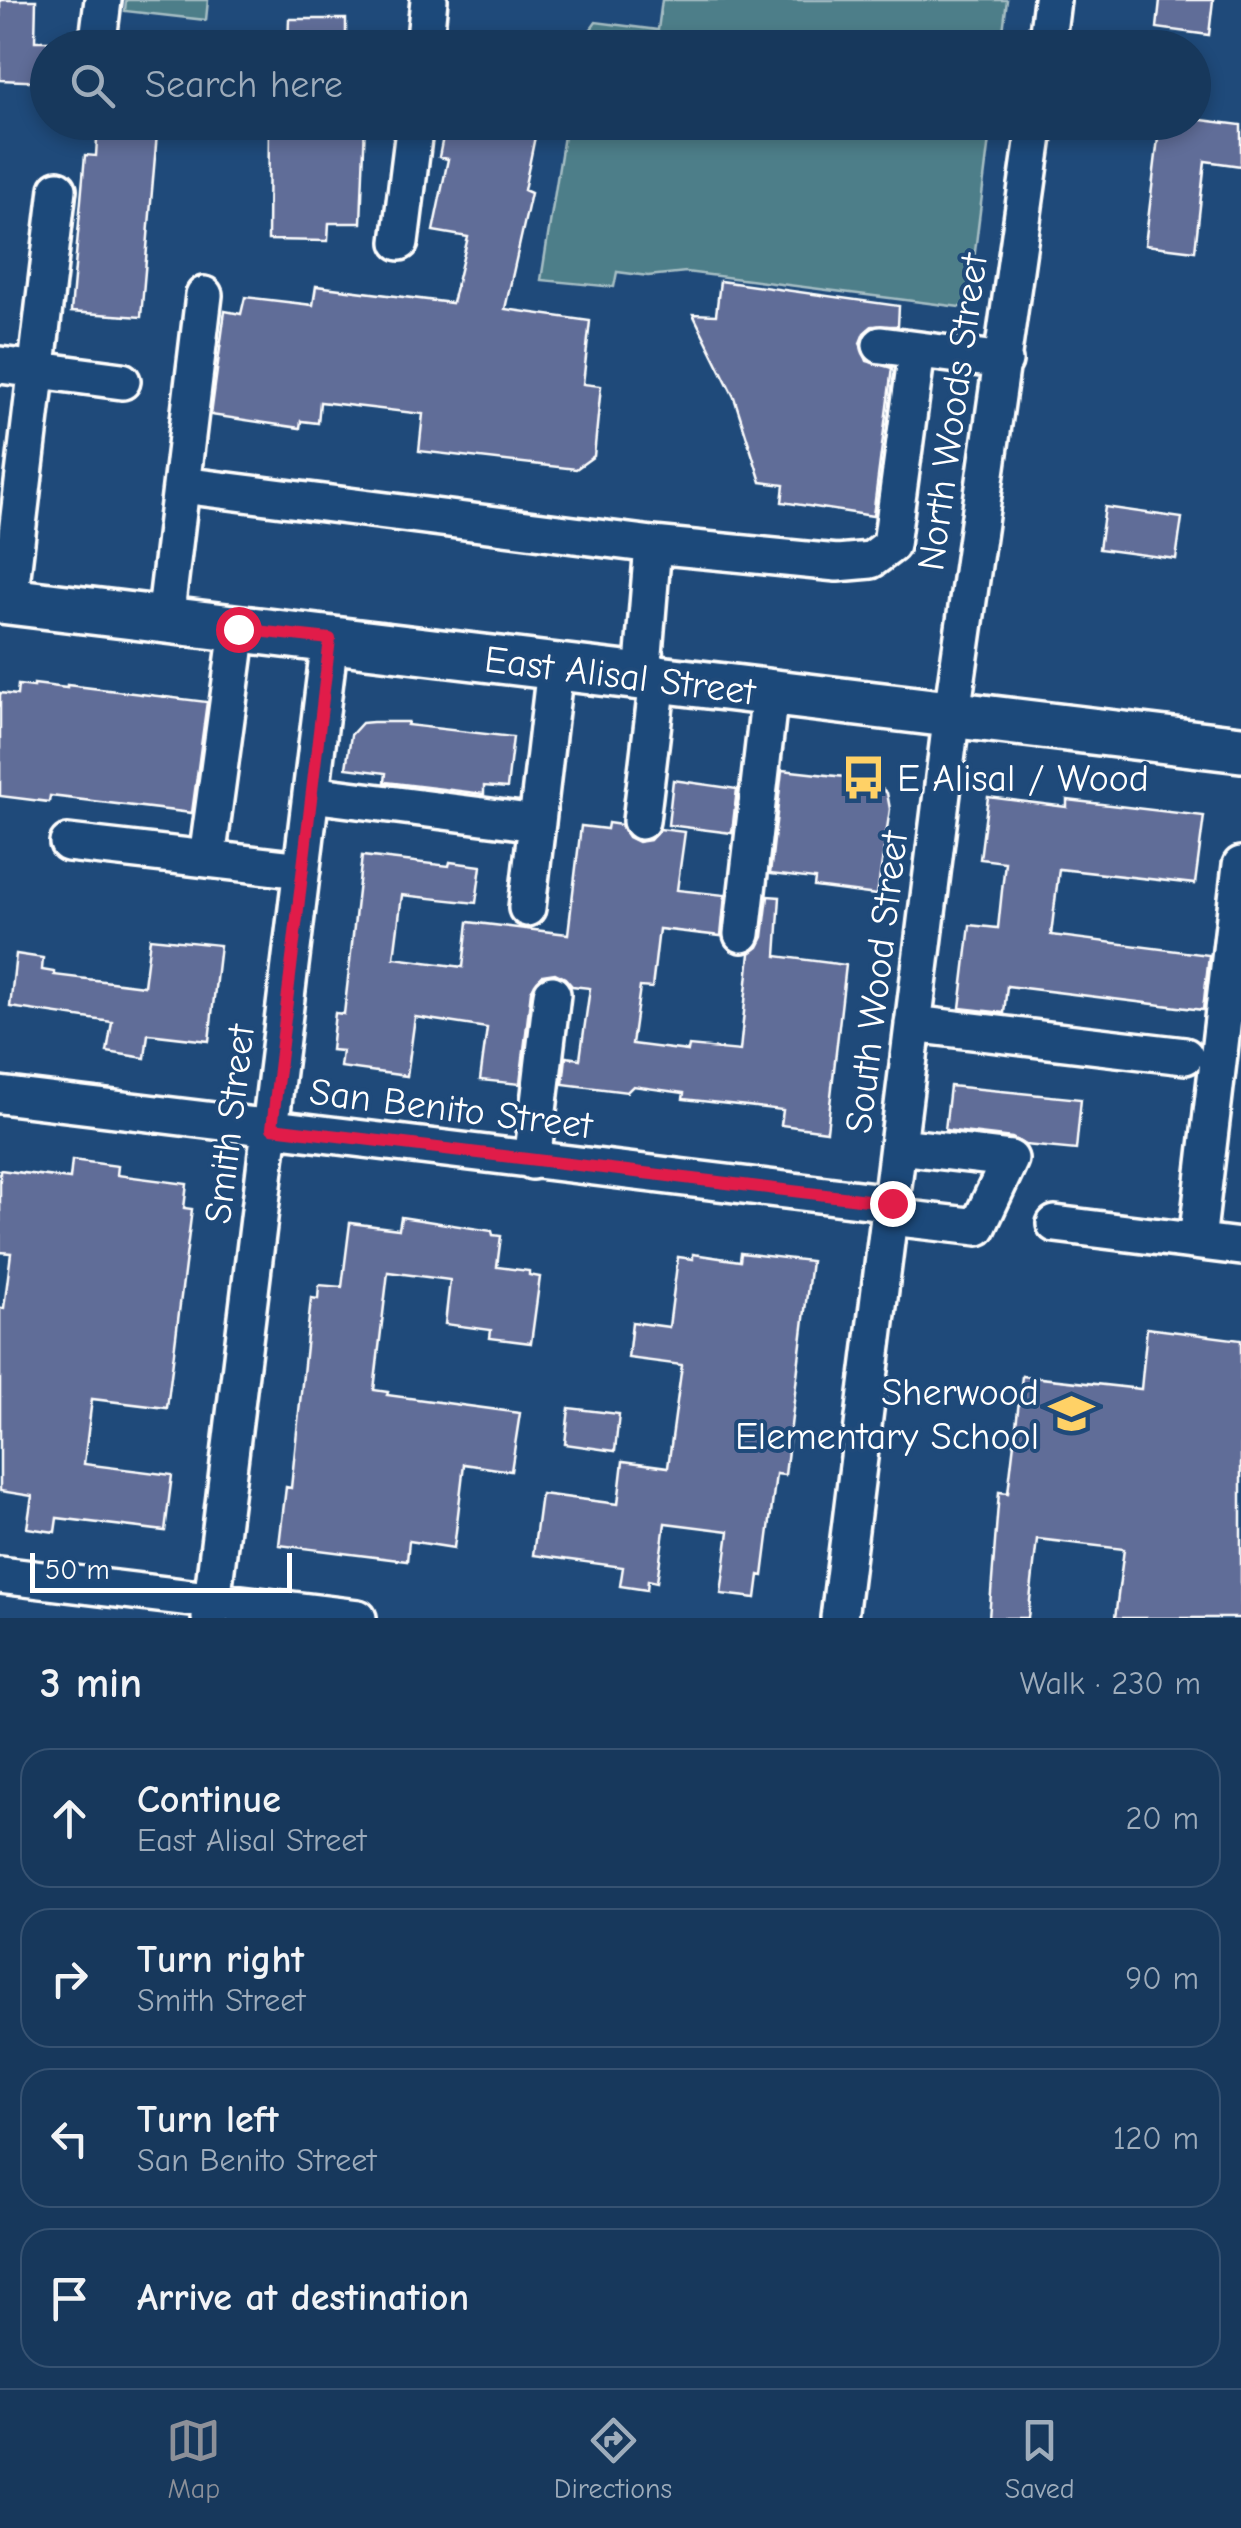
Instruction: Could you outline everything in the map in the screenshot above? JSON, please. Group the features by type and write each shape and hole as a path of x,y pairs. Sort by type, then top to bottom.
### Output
{"main road":[{"name":"East Alisal Street","path":"4,600 1241,748"}],"street":[{"path":"99,30 103,0"},
{"path":"426,30 430,0"},
{"path":"1048,30 1052,0"},
{"path":"400,242 413,140"},
{"name":"North Woods Street","path":"952,713 1034,140"},
{"path":"4,600 38,370 58,189"},
{"path":"166,620 204,295"},
{"path":"881,345 1004,361"},
{"path":"182,485 653,545 838,563 871,560 891,544 917,350"},
{"path":"0,365 122,381"},
{"path":"641,821 653,545"},
{"path":"207,860 238,629"},
{"name":"Smith Street","path":"211,1609 330,639"},
{"path":"527,908 555,668"},
{"path":"742,934 770,692"},
{"name":"South Wood Street","path":"839,1618 952,713"},
{"path":"311,794 537,823"},
{"path":"68,842 302,870"},
{"path":"1197,1241 1241,865"},
{"path":"532,1162 552,994"},
{"path":"913,1024 1185,1056"},
{"name":"San Benito Street","path":"0,1094 892,1210 978,1226 1010,1158 899,1146"},
{"path":"1055,1224 1241,1246"},
{"path":"0,1574 211,1609 358,1618"}],"green space":[{"path":"126,0 208,0 206,20 125,11"},
{"path":"662,0 1007,0 1003,30 658,30"},
{"path":"596,22 658,30 590,30"},
{"path":"563,140 989,140 968,308 686,272 648,276 617,272 614,287 541,280"}],"building":[{"path":"0,0 36,0 35,30 30,30 30,81 0,80"},
{"path":"1160,0 1213,0 1210,30 1157,28"},
{"path":"289,19 346,19 346,30 289,30"},
{"path":"1211,121 1241,125 1241,166 1205,161 1195,251 1145,245 1158,140 1211,140"},
{"path":"97,140 156,140 141,317 71,312 85,155 96,156"},
{"path":"269,140 364,140 361,223 329,223 328,241 268,240"},
{"path":"442,140 534,140 524,190 531,193 505,309 590,321 583,384 601,386 594,456 576,469 419,451 423,414 320,402 318,423 301,421 300,428 211,415 225,311 241,314 245,297 313,305 316,286 452,303 468,237 433,231 448,159 439,157"},
{"path":"720,281 899,306 898,326 872,326 860,343 867,361 892,368 873,516 782,502 784,485 761,482 734,397 693,314 716,315"},
{"path":"1105,507 1182,518 1176,559 1099,549"},
{"path":"18,685 207,702 192,813 50,796 49,802 0,796 0,693 17,695"},
{"path":"408,722 407,725 513,737 507,788 484,786 484,794 385,782 386,773 346,768 351,735 362,723"},
{"path":"782,770 872,780 887,793 890,809 877,895 814,887 815,879 770,874"},
{"path":"673,780 737,789 732,833 668,825"},
{"path":"988,797 1067,807 1067,800 1204,816 1195,884 1059,869 1051,935 1209,955 1203,1010 1007,986 1004,1013 960,1008 970,925 998,928 1005,862 980,859"},
{"path":"608,823 621,825 628,837 638,842 650,840 660,829 685,832 677,890 725,895 721,936 659,929 652,988 640,987 632,1044 688,1051 689,1046 740,1051 750,953 763,937 768,896 780,897 776,956 846,965 827,1131 781,1125 783,1110 683,1099 684,1093 633,1086 627,1092 563,1084 566,1057 580,1059 590,988 572,986 555,973 543,975 531,991 520,1084 480,1080 487,1028 415,1017 407,1076 340,1067 342,1051 331,1050 335,1013 344,1014 362,856 481,866 476,903 402,895 394,958 463,967 468,922 568,934 581,826 607,829"},
{"path":"150,938 220,945 209,1041 148,1034 145,1058 107,1052 112,1022 10,1007 16,954 43,958 42,970 54,975 144,986"},
{"path":"950,1086 1081,1099 1076,1150 945,1130"},
{"path":"72,1160 118,1166 117,1175 187,1184 184,1208 192,1209 167,1408 92,1399 84,1464 172,1475 165,1531 57,1518 55,1532 27,1528 32,1496 0,1491 0,1308 4,1308 11,1253 0,1252 0,1170 70,1179"},
{"path":"401,1217 492,1231 493,1235 501,1236 497,1267 529,1271 529,1275 540,1277 531,1343 490,1338 491,1330 445,1324 450,1280 388,1272 374,1390 520,1413 511,1471 464,1464 454,1548 409,1541 407,1561 279,1545 286,1487 291,1488 311,1298 318,1299 319,1285 342,1287 350,1223 399,1229"},
{"path":"741,1253 811,1261 785,1475 776,1474 763,1576 759,1575 756,1598 721,1594 729,1531 665,1523 657,1582 648,1580 647,1590 620,1586 623,1567 533,1555 541,1494 618,1504 623,1461 668,1467 682,1365 628,1358 632,1322 669,1327 678,1257 693,1259 693,1254 740,1261"},
{"path":"1147,1328 1241,1340 1241,1618 1115,1618 1124,1549 1037,1539 1028,1618 989,1618 999,1492 1008,1493 1022,1376 1141,1389"},
{"path":"569,1408 619,1414 615,1451 565,1444"}],"place":[{"name":"E Alisal / Wood","path":"864,778"},
{"name":"Sherwood Elementary School","path":"1072,1414"}],"route":[{"path":"238,629 330,639 272,1128 892,1203"}]}
